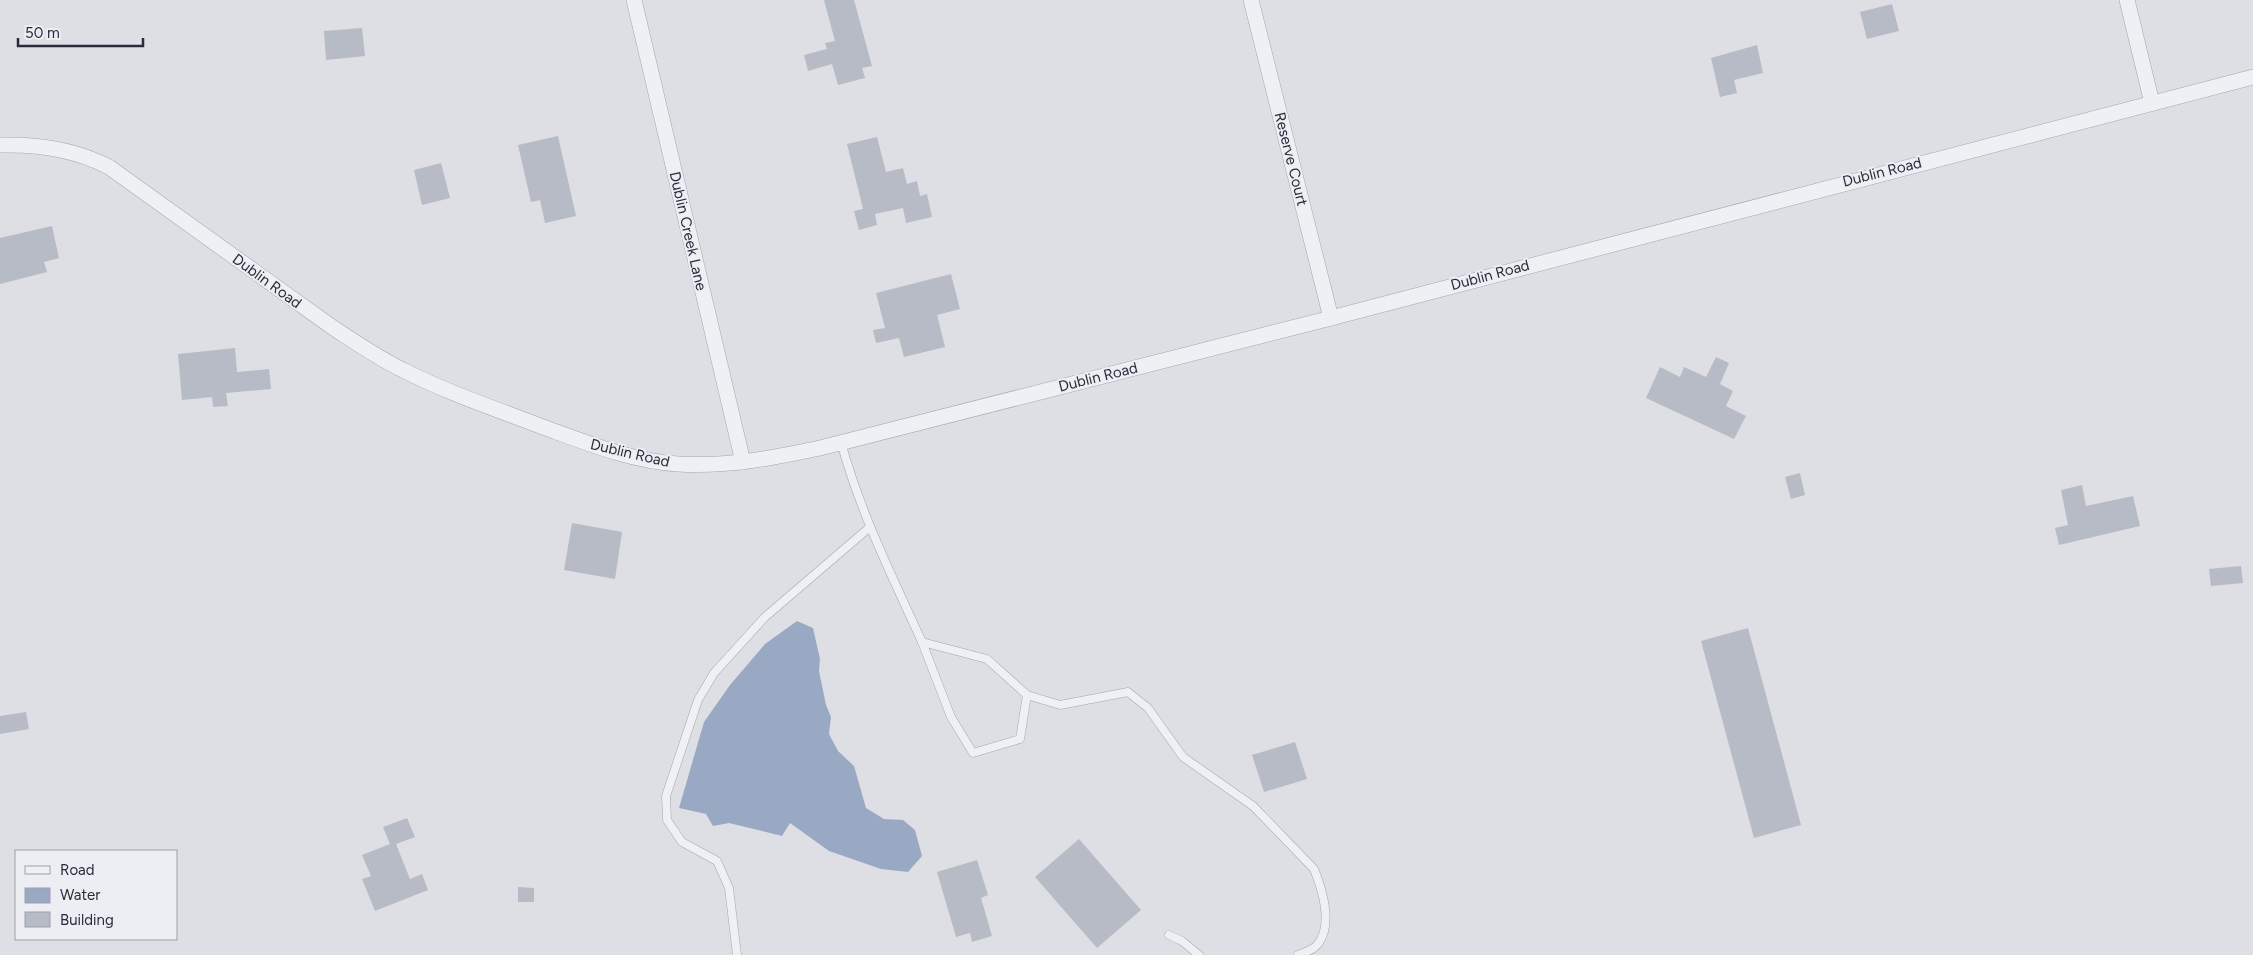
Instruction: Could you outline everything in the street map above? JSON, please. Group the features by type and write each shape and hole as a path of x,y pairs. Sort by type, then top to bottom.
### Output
{"street":[{"name":"Dublin Creek Lane","path":"634,0 743,462"},
{"name":"Reserve Court","path":"1251,0 1330,318"},
{"path":"2127,0 2152,103"},
{"name":"Dublin Road","path":"0,146 34,145 67,150 109,167 366,350 433,385 585,443 631,457 676,464 721,465 842,442 1330,318 2253,76"}],"lane":[{"path":"842,442 854,486 870,528 922,642 951,717 973,753 1020,739 1027,695"},
{"path":"737,955 728,888 717,861 682,842 667,820 666,796 698,700 714,673 765,617 870,528"},
{"path":"922,642 987,659 1027,695 1060,705 1128,692 1148,708 1182,757 1253,806 1314,869 1319,882 1326,926 1320,942 1310,950 1298,955"},
{"path":"1169,935 1182,941 1199,955"}],"water":[{"path":"797,621 813,628 820,659 819,671 826,705 831,717 829,734 838,751 854,766 866,808 884,819 903,820 915,830 922,856 908,872 881,869 829,851 790,823 782,836 729,823 713,826 706,814 679,808 704,722 730,685 765,644"}],"building":[{"path":"824,0 854,0 872,66 862,68 865,78 838,85 832,64 808,71 804,55 827,49 825,43 835,41"},
{"path":"1892,4 1899,31 1867,39 1860,12"},
{"path":"362,28 365,56 326,60 324,31"},
{"path":"1757,45 1763,73 1734,80 1737,93 1720,97 1711,58"},
{"path":"558,136 576,216 545,223 540,200 531,202 518,145"},
{"path":"877,137 886,172 903,168 907,184 917,181 920,196 927,194 932,217 906,223 903,208 875,214 877,225 859,230 854,211 863,209 847,144"},
{"path":"441,163 450,198 422,205 414,170"},
{"path":"52,226 59,258 44,262 47,272 0,284 0,238"},
{"path":"951,274 960,309 937,315 945,347 904,357 899,338 876,343 873,330 885,328 876,293"},
{"path":"235,348 237,372 269,369 271,389 226,393 228,406 213,407 212,397 182,400 178,354"},
{"path":"1716,357 1729,363 1720,384 1733,391 1726,406 1746,416 1734,439 1646,398 1660,367 1680,377 1684,367 1706,377"},
{"path":"1800,473 1805,495 1791,499 1785,477"},
{"path":"2082,485 2086,506 2133,496 2140,526 2059,545 2055,528 2068,525 2061,490"},
{"path":"572,523 622,532 615,579 564,570"},
{"path":"2241,566 2243,583 2211,586 2209,569"},
{"path":"1748,628 1801,825 1754,838 1701,641"},
{"path":"26,712 29,729 0,734 0,716"},
{"path":"1295,742 1307,779 1264,792 1252,755"},
{"path":"407,818 415,837 396,844 410,879 422,874 428,890 375,911 362,879 371,876 362,855 390,844 383,827"},
{"path":"1079,839 1141,910 1097,948 1035,877"},
{"path":"977,860 988,895 981,898 992,936 972,942 970,933 956,937 937,872"},
{"path":"518,887 534,888 534,902 518,902"}]}
